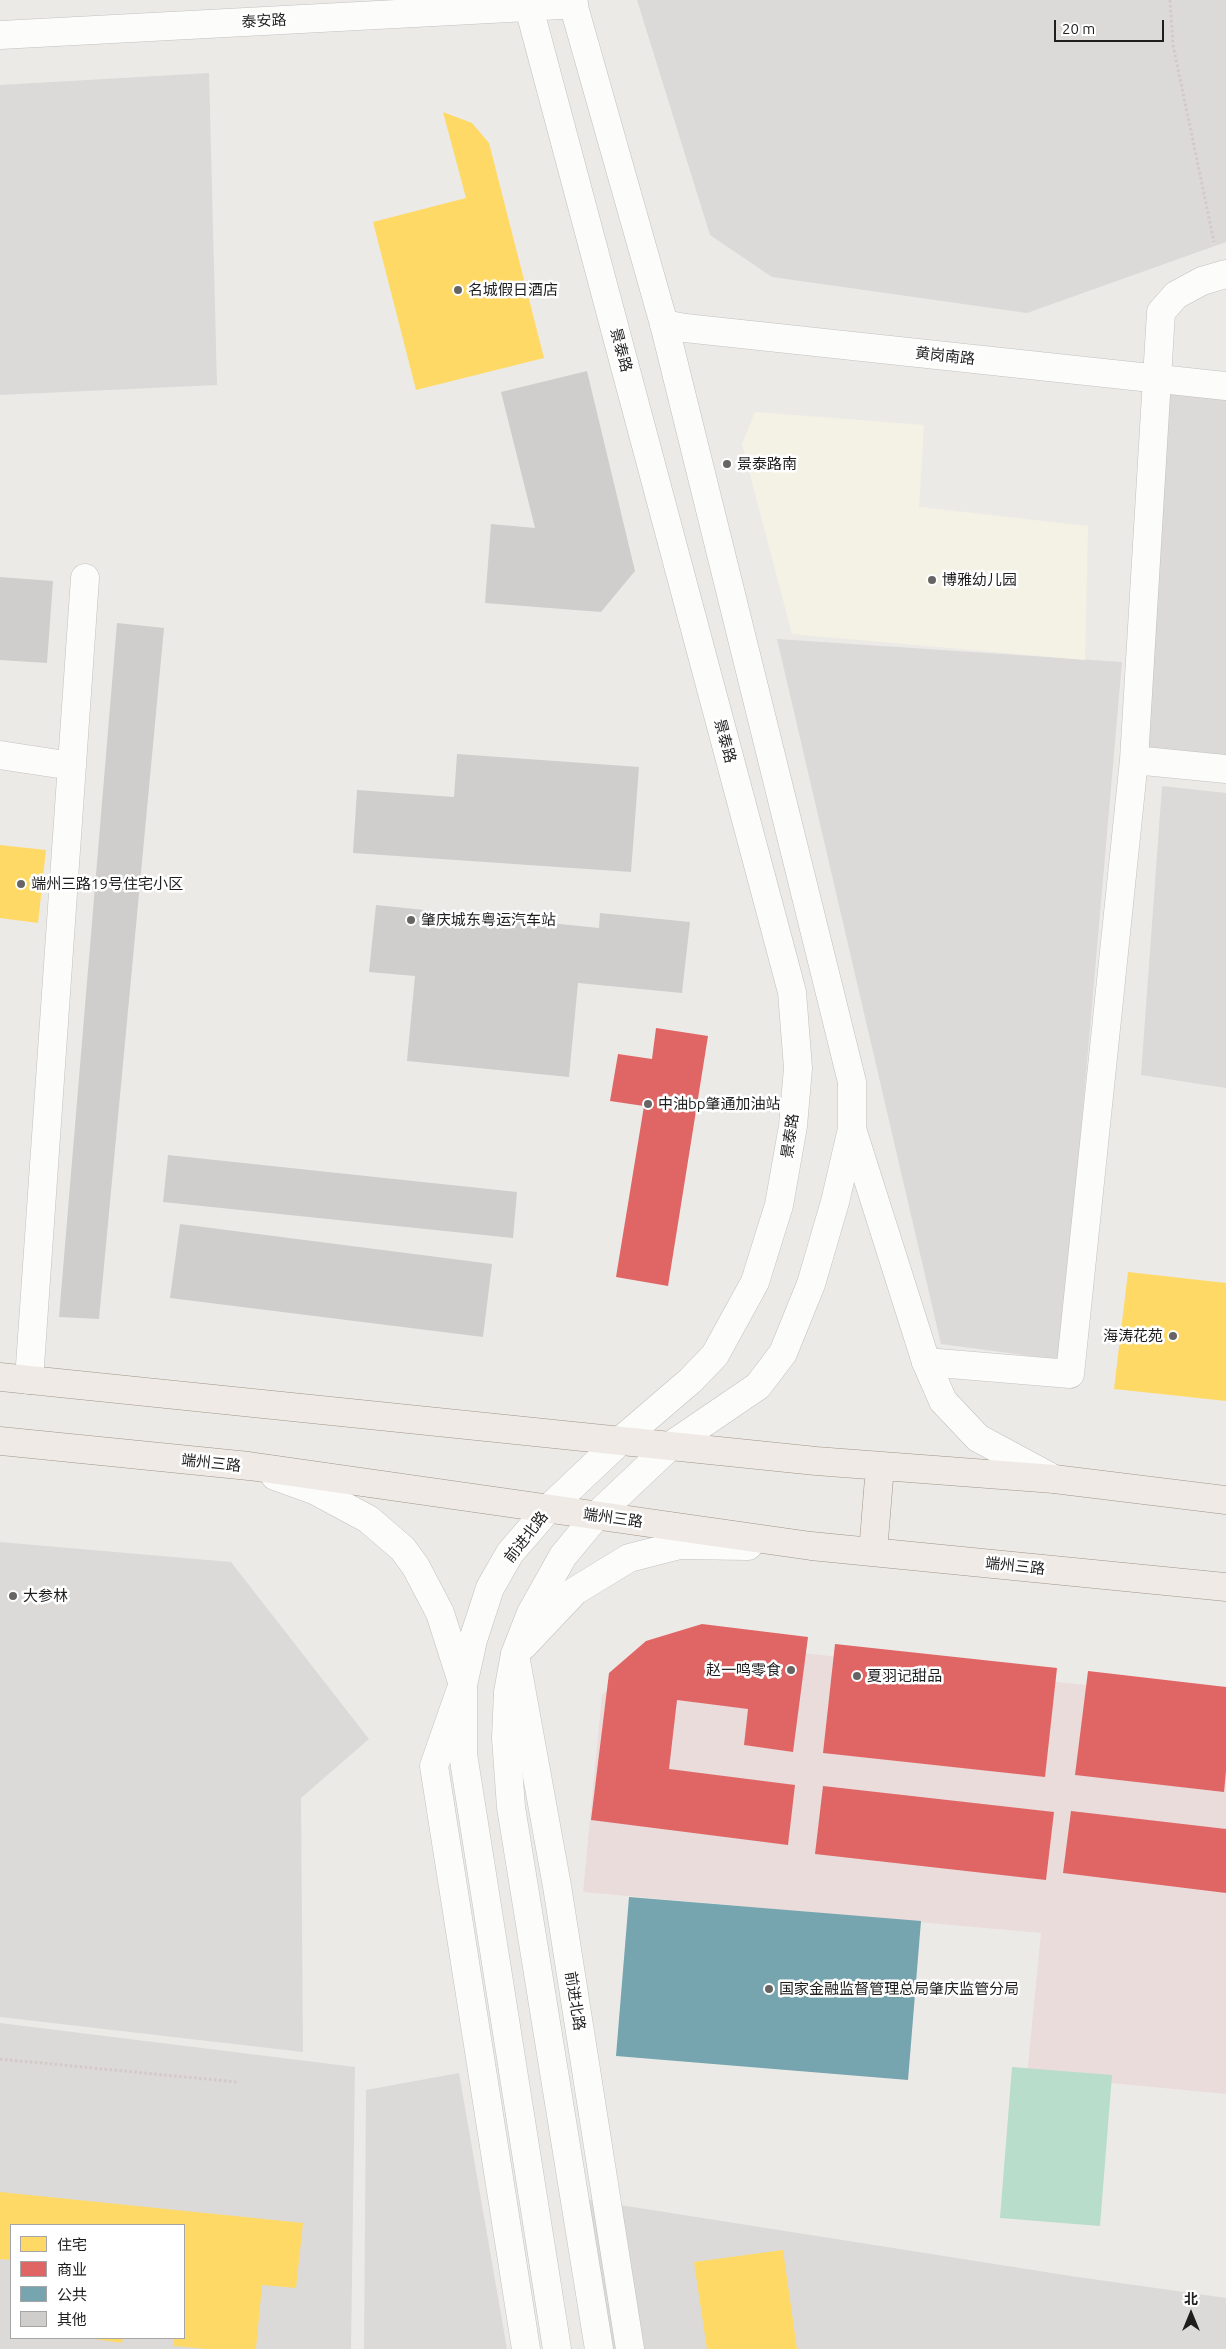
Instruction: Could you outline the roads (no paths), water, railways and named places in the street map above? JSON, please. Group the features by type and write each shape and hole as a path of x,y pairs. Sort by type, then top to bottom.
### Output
{"main road":[{"path":"0,1377 670,1446 880,1466 1054,1479 1226,1500"},
{"name":"端州三路","path":"0,1441 249,1466 811,1546 1226,1587"},
{"path":"873,1552 880,1466"}],"street":[{"name":"泰安路","path":"0,35 527,3 573,2"},
{"path":"573,2 664,324 852,1082 852,1129 835,1202 811,1284 783,1353 758,1386 670,1446 598,1515 563,1556 531,1613 515,1654 508,1692 506,1738 511,1807 599,2349"},
{"name":"景泰路","path":"527,3 792,992 798,1068 793,1126 779,1205 755,1282 715,1354 691,1380 620,1441"},
{"path":"926,1362 1070,1374 1134,760 1161,312 1176,295 1202,282 1224,275"},
{"name":"黄岗南路","path":"664,324 685,328 1226,386"},
{"path":"29,1380 85,578"},
{"path":"0,755 72,766"},
{"path":"1134,760 1226,769"},
{"path":"852,1129 926,1362 943,1401 978,1438 1054,1479"},
{"name":"前进北路","path":"526,2349 434,1766 463,1685 490,1588 510,1553 548,1509 620,1441"},
{"path":"249,1466 314,1490 360,1515 403,1549 416,1567 440,1613 463,1685"},
{"path":"515,1654 575,1591 629,1558 680,1545 811,1546"},
{"name":"前进北路","path":"515,1654 557,1886 630,2349"},
{"name":"前进北路","path":"463,1685 463,1754 557,2349"}],"place":[{"name":"名城假日酒店","path":"458,290"},
{"name":"景泰路南","path":"727,464"},
{"name":"博雅幼儿园","path":"932,580"},
{"name":"端州三路19号住宅小区","path":"21,884"},
{"name":"肇庆城东粤运汽车站","path":"411,920"},
{"name":"中油bp肇通加油站","path":"648,1104"},
{"name":"海涛花苑","path":"1173,1336"},
{"name":"大参林","path":"13,1596"},
{"name":"赵一鸣零食","path":"791,1670"},
{"name":"夏羽记甜品","path":"857,1676"},
{"name":"国家金融监督管理总局肇庆监管分局","path":"769,1989"}]}
